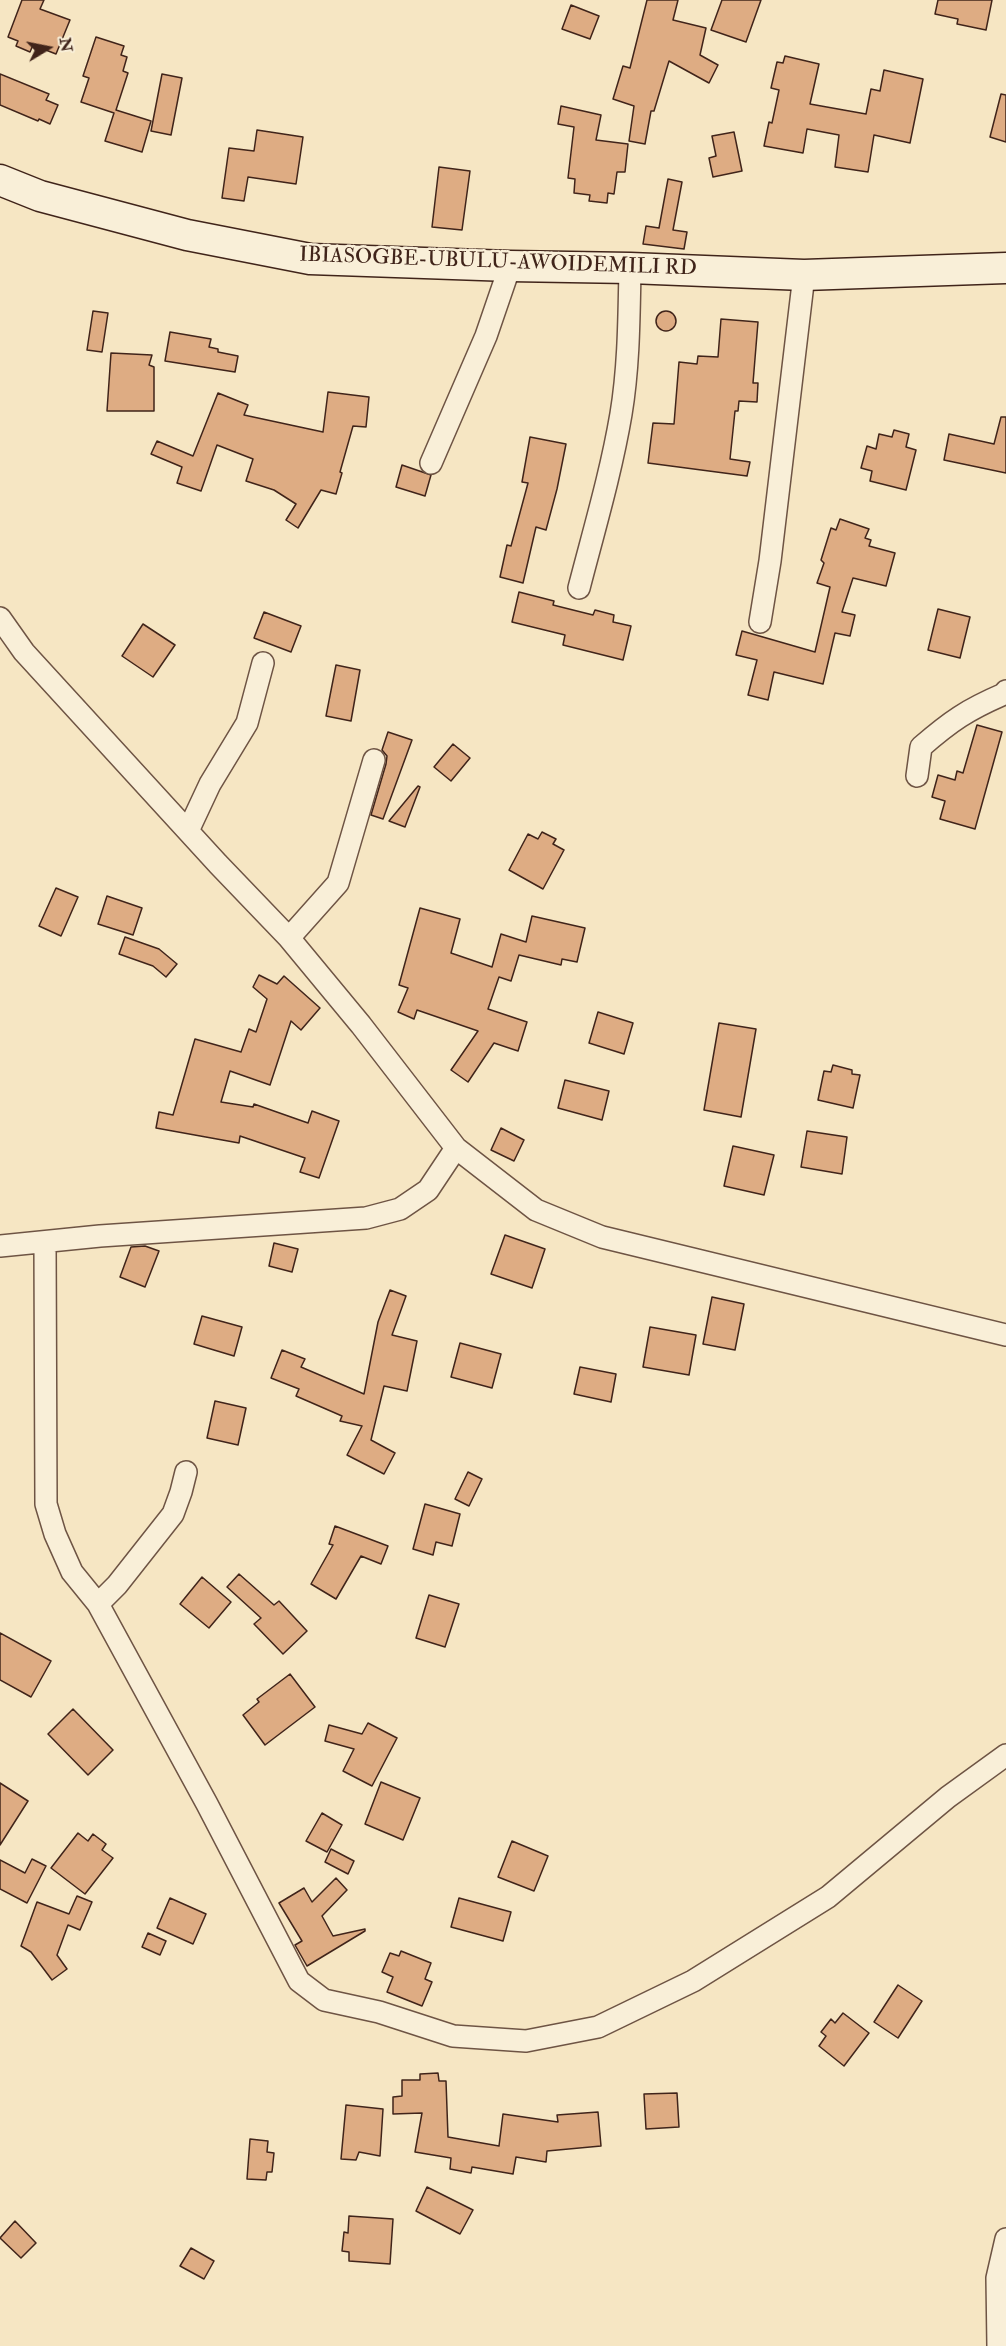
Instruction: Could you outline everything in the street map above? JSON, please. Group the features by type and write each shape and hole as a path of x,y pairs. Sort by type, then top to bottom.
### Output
{"street":[{"name":"IBIASOGBE-UBULU-AWOIDEMILI RD","path":"0,180 40,196 187,235 310,259 804,275 1006,268"},
{"path":"431,463 486,336 510,266"},
{"path":"579,588 612,463 621,411 629,341 630,268"},
{"path":"760,622 770,561 804,275"},
{"path":"0,618 24,652 289,938 361,1025 456,1148 536,1210 602,1237 1006,1335"},
{"path":"188,831 210,784 247,723 263,663"},
{"path":"917,776 921,747 950,721 970,708 1004,694 1006,691"},
{"path":"289,938 338,883 374,760"},
{"path":"0,1246 112,1235 366,1218 400,1209 428,1190 456,1148"},
{"path":"45,1243 46,1504 55,1534 72,1572 98,1604 207,1804 298,1981 324,2000 379,2012 453,2036 526,2041 597,2027 693,1982 828,1897 948,1797 1006,1755"},
{"path":"98,1604 117,1585 173,1514 186,1472"},
{"path":"998,2346 997,2278 1006,2239"}],"building":[{"path":"22,0 44,0 40,9 70,20 56,54 33,45 30,52 16,46 18,41 8,37"},
{"path":"647,0 678,0 673,20 706,28 700,55 718,65 709,83 669,61 654,111 651,111 645,144 629,141 634,106 613,99 623,66 630,68"},
{"path":"722,0 761,0 746,42 711,30"},
{"path":"938,0 992,0 986,30 957,24 958,19 935,14"},
{"path":"571,5 599,16 590,39 562,29"},
{"path":"96,37 124,46 121,55 127,57 123,71 128,73 116,110 151,121 142,152 105,141 114,113 81,102 89,78 83,76"},
{"path":"785,56 819,64 810,104 866,114 871,89 880,91 884,70 923,79 910,143 874,135 868,172 835,167 839,135 807,129 803,153 764,146 779,90 771,88 777,62 783,63"},
{"path":"0,74 49,94 46,100 58,105 50,124 0,105"},
{"path":"162,74 182,78 171,135 151,131"},
{"path":"1001,94 1006,95 1006,142 990,137"},
{"path":"561,106 601,115 596,140 628,144 625,172 617,172 614,194 608,193 607,203 589,201 590,195 574,193 575,179 568,178 574,127 558,124"},
{"path":"257,130 303,137 296,184 248,177 244,201 222,198 229,148 254,151"},
{"path":"734,132 742,171 713,177 709,158 716,156 712,136"},
{"path":"439,167 470,171 462,230 432,227"},
{"path":"668,179 682,182 673,230 687,232 684,249 643,244 646,226 659,228"},
{"path":"93,311 108,313 102,352 87,350"},
{"path":"666,311 673,314 676,321 673,328 666,331 659,328 656,321 659,314"},
{"path":"721,319 758,322 753,383 758,383 757,402 739,401 738,411 735,411 730,459 750,462 747,476 648,463 653,423 674,424 679,362 697,364 698,356 718,357"},
{"path":"170,332 211,339 209,347 218,349 218,352 238,356 235,372 165,361"},
{"path":"111,353 152,355 149,365 154,367 154,411 107,411"},
{"path":"328,392 369,397 366,427 353,426 336,494 321,490 298,528 286,520 296,504 274,490 246,481 253,459 217,445 201,491 177,483 182,467 151,454 157,441 193,456 218,393 248,405 244,415 323,432"},
{"path":"1001,417 1006,417 1006,473 944,460 949,434 994,444"},
{"path":"894,430 909,434 906,447 916,450 906,490 870,481 872,471 861,468 867,446 876,449 879,434 892,437"},
{"path":"530,437 566,444 546,530 536,527 523,583 500,577 507,545 511,546 528,483 522,482"},
{"path":"402,465 431,475 425,496 396,487"},
{"path":"840,519 869,529 865,538 871,540 869,546 895,553 886,586 853,578 842,612 855,615 850,636 835,633 823,684 774,672 768,700 748,695 757,660 736,655 742,631 815,652 830,587 817,583 824,563 821,560 831,528 836,530"},
{"path":"519,592 554,601 553,605 593,615 595,610 614,615 613,622 631,626 623,660 563,645 565,635 512,622"},
{"path":"938,609 970,617 960,658 928,650"},
{"path":"264,612 301,626 291,652 254,638"},
{"path":"143,624 175,645 153,677 122,656"},
{"path":"336,665 360,670 351,721 326,716"},
{"path":"977,725 1002,732 975,829 940,819 945,801 932,797 938,775 955,780 957,771 963,773"},
{"path":"388,732 412,740 383,819 371,815 386,764 387,756 382,750"},
{"path":"453,744 470,758 451,781 434,767"},
{"path":"418,786 420,787 405,827 389,821"},
{"path":"542,832 556,839 553,844 564,850 543,889 509,870 528,834 538,839"},
{"path":"56,888 78,897 61,936 39,926"},
{"path":"107,896 142,908 133,935 98,924"},
{"path":"420,908 460,919 451,953 492,967 501,934 526,942 532,916 585,928 577,962 562,959 561,965 519,955 511,981 499,977 488,1009 527,1022 518,1051 494,1043 468,1082 451,1070 478,1031 417,1010 414,1019 398,1012 408,988 399,985"},
{"path":"125,937 159,949 177,964 166,977 153,966 119,954"},
{"path":"259,975 277,984 284,976 320,1008 301,1030 291,1021 270,1085 230,1071 221,1102 253,1107 254,1104 308,1123 312,1111 339,1121 319,1178 300,1172 305,1158 240,1136 239,1143 156,1128 159,1112 173,1115 195,1039 241,1052 249,1029 256,1032 267,999 253,987"},
{"path":"598,1012 633,1023 624,1054 589,1043"},
{"path":"719,1023 756,1029 741,1117 704,1110"},
{"path":"833,1065 852,1070 852,1074 860,1075 853,1108 818,1100 824,1071 831,1072"},
{"path":"565,1080 609,1091 602,1120 558,1108"},
{"path":"501,1128 524,1140 514,1161 491,1150"},
{"path":"807,1131 847,1137 842,1174 801,1167"},
{"path":"733,1146 774,1155 764,1195 724,1186"},
{"path":"505,1235 545,1249 532,1288 491,1274"},
{"path":"274,1243 298,1249 292,1272 269,1266"},
{"path":"145,1246 159,1251 145,1287 120,1277 131,1247"},
{"path":"390,1290 406,1296 392,1335 417,1341 407,1391 384,1386 371,1440 395,1453 384,1474 347,1455 362,1426 340,1421 342,1416 296,1396 299,1389 271,1378 282,1350 305,1359 301,1367 364,1394 378,1322"},
{"path":"712,1297 744,1304 735,1350 703,1344"},
{"path":"202,1316 242,1327 234,1356 194,1344"},
{"path":"650,1327 696,1335 689,1375 643,1367"},
{"path":"460,1343 501,1354 492,1388 451,1377"},
{"path":"580,1367 616,1374 611,1402 574,1394"},
{"path":"215,1401 246,1408 238,1445 207,1438"},
{"path":"468,1472 482,1479 469,1506 455,1499"},
{"path":"425,1504 460,1514 452,1546 436,1542 433,1555 413,1549"},
{"path":"335,1526 388,1546 381,1564 361,1556 336,1599 311,1584 333,1545 329,1544"},
{"path":"239,1574 274,1605 279,1601 307,1631 283,1654 254,1624 261,1618 227,1587"},
{"path":"202,1577 231,1602 209,1628 180,1604"},
{"path":"429,1595 459,1604 445,1647 416,1638"},
{"path":"0,1633 51,1661 31,1697 0,1680"},
{"path":"290,1674 315,1707 265,1745 243,1715 259,1702 257,1699"},
{"path":"73,1709 113,1750 88,1775 48,1734"},
{"path":"368,1723 397,1738 372,1786 343,1771 354,1749 325,1741 329,1725 362,1734"},
{"path":"381,1782 420,1798 403,1840 365,1824"},
{"path":"0,1783 28,1801 0,1845"},
{"path":"322,1813 342,1825 327,1852 306,1841"},
{"path":"78,1833 88,1841 93,1834 106,1844 102,1850 113,1858 85,1894 51,1868"},
{"path":"512,1841 548,1856 534,1891 498,1877"},
{"path":"331,1849 354,1861 348,1874 325,1862"},
{"path":"32,1859 46,1866 27,1903 0,1889 0,1860 25,1873"},
{"path":"336,1878 347,1890 322,1916 333,1936 365,1929 365,1931 307,1966 295,1945 302,1941 279,1903 304,1888 312,1902"},
{"path":"77,1896 92,1902 80,1930 68,1925 57,1955 67,1969 52,1980 31,1952 21,1946 37,1902 69,1914"},
{"path":"170,1898 206,1914 193,1944 157,1928"},
{"path":"459,1898 511,1912 503,1941 451,1927"},
{"path":"148,1933 166,1941 160,1955 142,1947"},
{"path":"401,1951 431,1963 425,1979 432,1982 422,2006 387,1992 393,1977 382,1972 390,1953 399,1956"},
{"path":"898,1985 922,2001 898,2038 874,2022"},
{"path":"843,2013 869,2033 844,2066 819,2046 826,2036 821,2032 831,2019 835,2023"},
{"path":"438,2073 439,2081 446,2081 448,2137 499,2146 503,2114 558,2122 557,2115 598,2112 601,2146 547,2151 546,2162 516,2157 513,2174 472,2167 471,2173 450,2169 451,2158 415,2152 422,2113 393,2114 393,2097 402,2096 402,2080 420,2080 420,2074"},
{"path":"677,2093 679,2127 646,2129 644,2094"},
{"path":"346,2105 383,2109 380,2156 359,2152 356,2160 341,2159"},
{"path":"250,2139 268,2141 267,2152 274,2153 272,2172 267,2172 266,2180 247,2179"},
{"path":"427,2187 473,2210 460,2234 416,2211"},
{"path":"349,2216 393,2219 390,2264 349,2261 349,2252 342,2251 344,2232 348,2233"},
{"path":"15,2221 36,2243 21,2258 0,2238"},
{"path":"191,2248 214,2261 204,2279 180,2266"}]}
